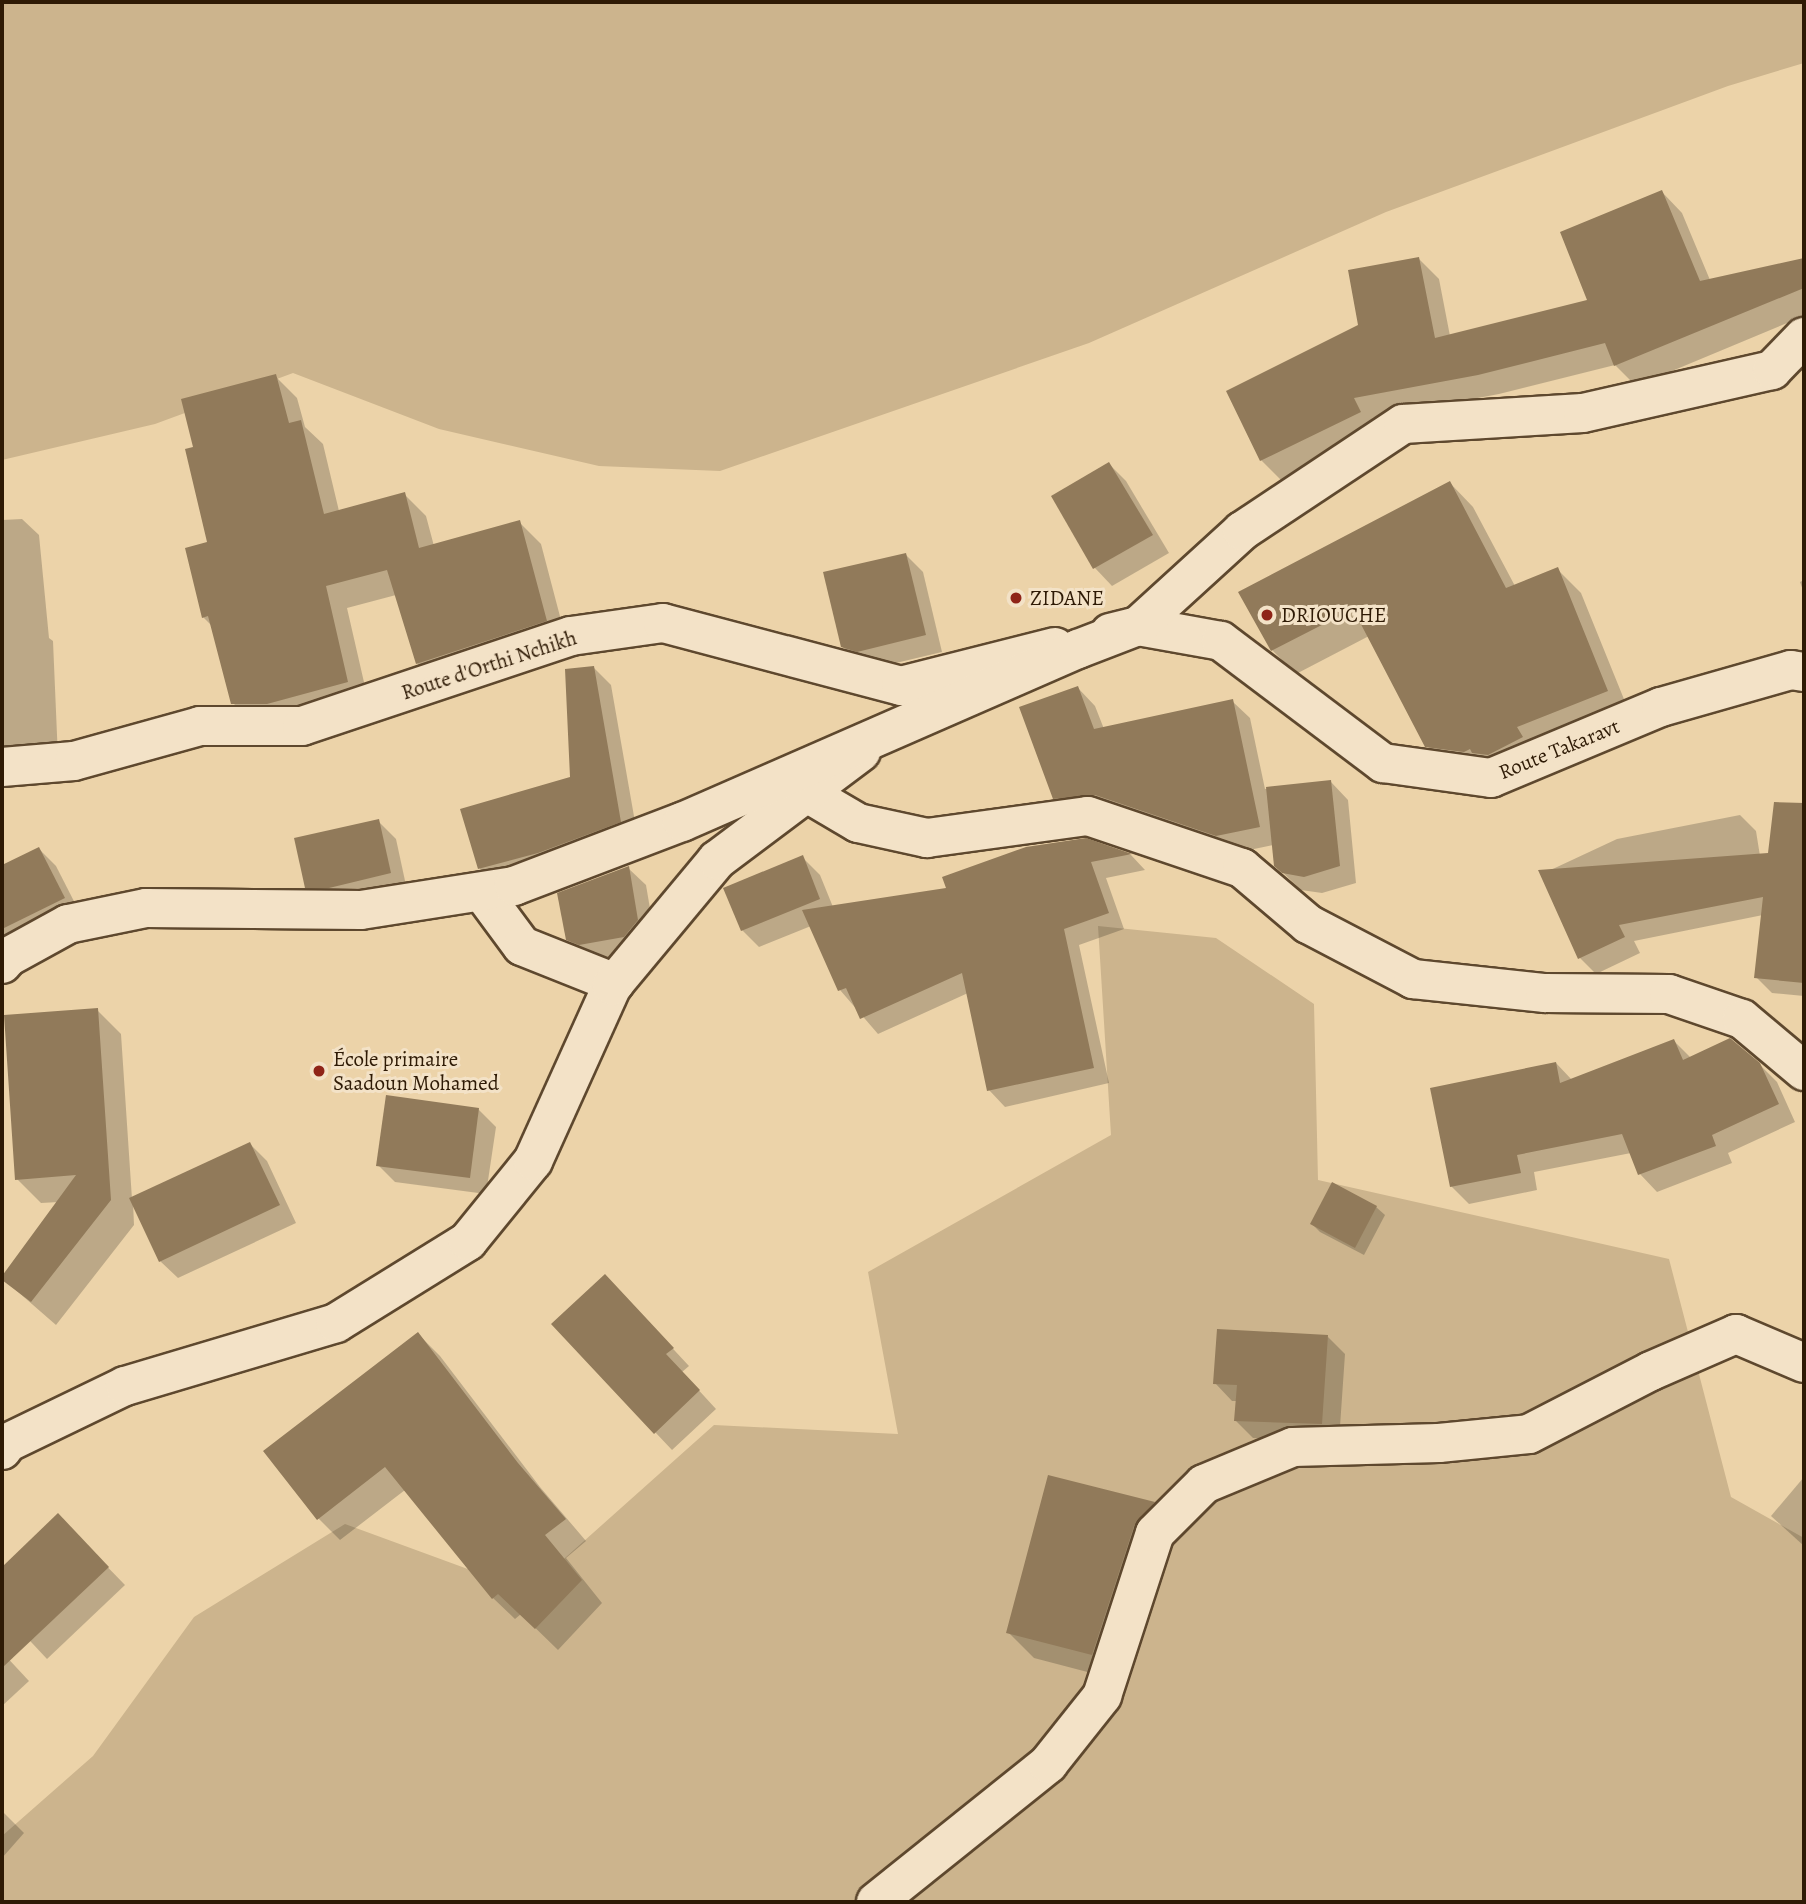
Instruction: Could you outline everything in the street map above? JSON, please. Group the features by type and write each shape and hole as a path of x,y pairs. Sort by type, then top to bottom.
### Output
{"street":[{"path":"2,964 8,957 68,924 146,908 361,911 514,886 682,822 1078,649 1138,626 1242,531 1403,424 1583,413 1772,370 1804,337"},
{"name":"Route d'Orthi Nchikh","path":"2,767 74,761 200,726 302,726 571,636 663,623 901,687 1138,626"},
{"name":"Route Takaravt","path":"1138,626 1221,641 1383,763 1492,778 1661,707 1791,670 1804,672"},
{"path":"2,1450 7,1443 125,1386 336,1323 468,1241 533,1161 615,983 717,860 888,732"},
{"path":"807,793 858,823 927,838 1087,816 1242,868 1308,924 1413,979 1545,993 1669,994 1742,1019 1804,1071"},
{"path":"482,891 522,946 615,983"},
{"path":"876,1902 1048,1764 1102,1696 1155,1533 1204,1484 1293,1447 1439,1443 1529,1434 1651,1371 1736,1334 1804,1363"}],"shaded area":[{"path":"2,2 1804,2 1804,63 1728,86 1386,212 1089,343 720,471 599,466 439,429 293,373 155,424 2,460"},
{"path":"1098,926 1216,938 1314,1004 1318,1180 1669,1259 1731,1497 1804,1538 1804,1902 2,1902 2,1836 93,1756 194,1617 345,1524 528,1591 714,1425 898,1434 868,1272 1111,1135"}],"building":[{"path":"1662,190 1700,281 1804,258 1804,288 1614,366 1605,343 1478,375 1354,398 1361,412 1260,461 1226,391 1358,325 1348,270 1419,257 1435,338 1587,300 1560,232"},
{"path":"276,374 289,423 301,420 324,514 405,492 419,548 520,520 547,621 416,664 387,570 326,586 348,682 267,704 231,704 208,616 202,618 185,548 207,542 185,449 193,447 181,399"},
{"path":"1109,462 1153,535 1093,569 1051,496"},
{"path":"1450,481 1506,588 1558,567 1608,691 1517,727 1523,737 1488,755 1472,753 1470,749 1464,752 1425,747 1353,609 1271,651 1238,592"},
{"path":"906,553 926,635 857,652 841,647 823,572"},
{"path":"594,666 621,822 538,853 478,869 460,809 570,777 565,669"},
{"path":"1078,686 1094,729 1233,699 1260,827 1216,836 1095,795 1053,799 1019,707"},
{"path":"1331,780 1340,866 1304,877 1282,873 1274,866 1266,787"},
{"path":"1774,802 1804,803 1804,983 1754,978 1763,897 1619,925 1625,937 1578,959 1538,870 1768,853"},
{"path":"379,819 391,873 329,888 305,888 294,838"},
{"path":"1086,838 1132,854 1091,862 1109,913 1064,929 1094,1068 987,1091 962,973 860,1019 846,988 838,991 802,910 946,888 942,877 1026,847"},
{"path":"39,847 65,898 2,929 2,865"},
{"path":"803,855 820,899 741,931 723,888"},
{"path":"629,866 638,920 624,937 579,945 566,940 557,893"},
{"path":"98,1008 111,1200 31,1302 2,1280 2,1276 76,1175 15,1180 4,1015"},
{"path":"1730,1038 1760,1063 1779,1104 1712,1135 1716,1146 1638,1175 1622,1134 1517,1155 1521,1173 1450,1187 1430,1088 1556,1062 1560,1083 1674,1039 1683,1060"},
{"path":"386,1095 479,1108 470,1178 376,1166"},
{"path":"250,1142 280,1205 159,1262 129,1198"},
{"path":"1332,1182 1377,1206 1355,1248 1310,1224"},
{"path":"605,1274 674,1348 666,1354 700,1390 654,1434 551,1324"},
{"path":"1217,1329 1328,1335 1322,1424 1234,1421 1237,1385 1213,1384"},
{"path":"418,1332 518,1463 566,1519 545,1535 582,1580 535,1629 498,1594 492,1599 385,1467 317,1520 263,1451"},
{"path":"1048,1475 1155,1502 1134,1526 1092,1655 1006,1633"},
{"path":"58,1513 109,1567 2,1668 2,1567"}],"place":[{"name":"ZIDANE","path":"1016,598"},
{"name":"DRIOUCHE","path":"1267,615"},
{"name":"École primaire Saadoun Mohamed","path":"319,1071"}]}
